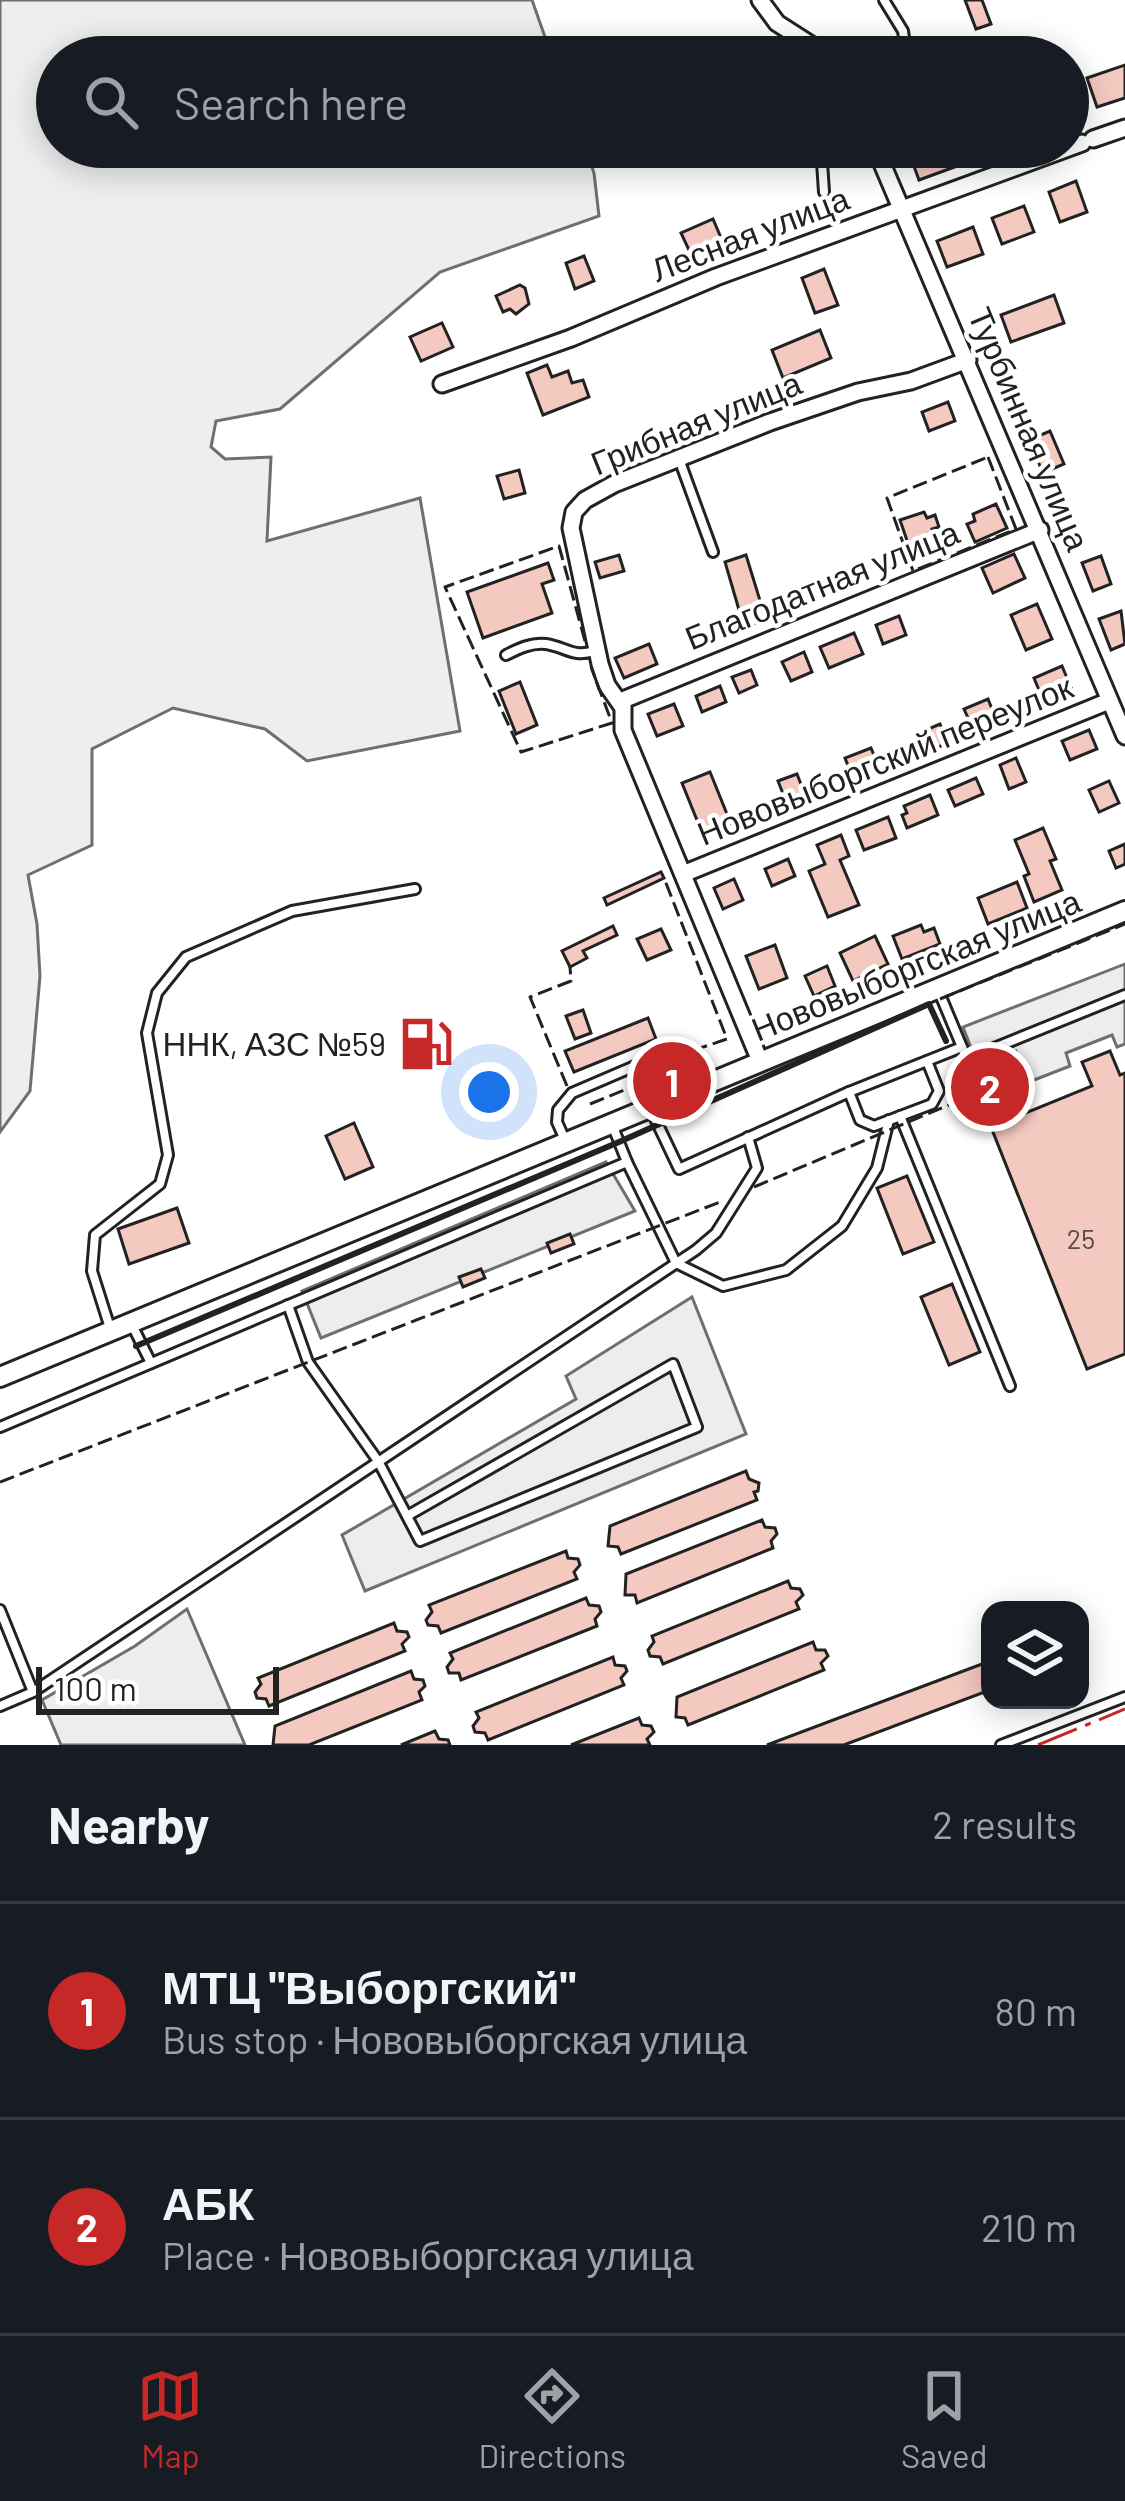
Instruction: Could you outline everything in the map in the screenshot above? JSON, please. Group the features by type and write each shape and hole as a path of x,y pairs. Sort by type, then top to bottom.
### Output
{"street":[{"path":"760,0 777,23 797,36"},
{"name":"Лесная улица","path":"1089,140 1125,128"},
{"name":"Турбинная улица","path":"884,168 1125,736"},
{"name":"Лесная улица","path":"442,384 1012,168"},
{"name":"Грибная улица","path":"760,1061 623,730 624,700 607,685 571,528 574,512 597,492 770,422 968,360"},
{"name":"Благодатная улица","path":"624,700 1040,530"},
{"name":"Нововыборгский переулок","path":"682,874 1109,701"},
{"name":"Нововыборгская улица","path":"0,1377 1125,911"}],"lane":[{"path":"884,0 904,36"},
{"path":"822,168 824,192"},
{"path":"679,458 713,552"},
{"path":"506,655 535,644 573,655 596,650"},
{"path":"110,1330 92,1271 95,1235 160,1184 168,1155 147,1033 157,993 186,956 241,930 292,911 415,889"},
{"path":"939,990 967,1059 1125,995"},
{"path":"650,1108 679,1169 962,1047"},
{"path":"849,1092 860,1120 874,1126 932,1104 939,1091 927,1061"},
{"path":"567,1144 556,1122 563,1101 642,1064"},
{"path":"900,1116 1010,1386"},
{"path":"612,1125 676,1263 723,1286 786,1270 842,1226 878,1168 889,1120"},
{"path":"0,1706 33,1692 716,1233 757,1168 748,1137"},
{"path":"0,1427 627,1162"},
{"path":"288,1305 308,1362 378,1461 420,1541 697,1427 674,1364 407,1516"},
{"path":"130,1321 152,1363"},
{"path":"0,1610 33,1692"},
{"path":"1001,1745 1125,1696"}],"shaded area":[{"path":"0,0 532,0 545,36 36,36 36,168 592,168 599,216 440,272 280,409 216,421 211,447 225,459 271,457 267,541 420,498 460,731 307,761 265,729 173,708 92,749 92,845 28,875 40,976 30,1091 0,1132"},
{"path":"1125,964 1125,1044 1117,1047 1112,1035 1066,1053 1070,1066 1029,1082 1016,1051 978,1066 963,1027"},
{"path":"606,1162 635,1211 321,1338 302,1291"},
{"path":"692,1297 746,1434 365,1591 342,1535 576,1399 566,1376"},
{"path":"187,1609 245,1745 61,1745 42,1700 135,1646"}],"building":[{"path":"965,0 982,0 991,24 976,29"},
{"path":"1125,65 1125,98 1097,107 1089,77"},
{"path":"915,168 952,168 919,180"},
{"path":"1076,181 1087,212 1060,222 1049,192"},
{"path":"1024,206 1034,232 1002,244 992,218"},
{"path":"713,219 727,252 696,265 681,233"},
{"path":"973,227 983,254 947,267 937,241"},
{"path":"584,256 594,281 575,289 566,263"},
{"path":"824,269 838,305 815,313 802,278"},
{"path":"520,285 529,304 516,314 510,309 503,312 496,296"},
{"path":"1054,295 1064,323 1011,342 1001,315"},
{"path":"442,323 453,347 421,361 410,337"},
{"path":"820,330 831,358 783,378 772,350"},
{"path":"547,365 552,377 568,371 572,383 583,380 589,397 543,415 527,373"},
{"path":"948,402 955,421 929,431 922,412"},
{"path":"1050,431 1064,464 1043,473 1029,440"},
{"path":"519,470 525,493 504,499 497,476"},
{"path":"996,504 1007,528 975,542 967,524 975,521 973,514"},
{"path":"924,512 927,518 935,515 939,527 932,529 938,546 912,555 900,520"},
{"path":"1014,554 1025,578 993,593 982,568"},
{"path":"619,555 624,571 600,578 595,562"},
{"path":"746,555 766,620 744,627 725,562"},
{"path":"1101,556 1111,584 1093,591 1082,563"},
{"path":"548,563 554,580 542,584 552,613 483,638 467,592"},
{"path":"1037,604 1052,639 1026,650 1011,615"},
{"path":"1121,611 1125,644 1111,650 1099,619"},
{"path":"899,616 906,635 883,644 876,625"},
{"path":"854,633 863,654 829,668 820,647"},
{"path":"649,644 657,664 624,678 615,658"},
{"path":"804,652 812,672 791,681 782,662"},
{"path":"1062,666 1072,690 1044,702 1034,678"},
{"path":"751,670 757,685 739,693 732,677"},
{"path":"520,682 537,725 516,734 499,691"},
{"path":"720,686 726,702 702,712 696,696"},
{"path":"988,699 996,719 973,729 964,709"},
{"path":"674,704 683,726 657,736 648,714"},
{"path":"940,724 948,743 927,752 919,733"},
{"path":"1089,730 1097,749 1070,760 1062,741"},
{"path":"871,748 880,770 854,781 845,758"},
{"path":"1016,758 1026,782 1009,789 1000,765"},
{"path":"710,772 731,824 703,835 682,783"},
{"path":"797,774 808,802 789,809 778,781"},
{"path":"976,778 983,794 955,806 948,790"},
{"path":"1109,781 1119,803 1099,812 1089,790"},
{"path":"930,795 938,815 907,828 904,806"},
{"path":"888,817 896,838 864,850 856,830"},
{"path":"1043,828 1062,890 1034,902 1015,840"},
{"path":"841,835 849,856 840,860 859,905 828,917 809,871 825,864 817,845"},
{"path":"1125,844 1125,864 1116,868 1109,851"},
{"path":"788,859 795,876 772,886 765,869"},
{"path":"661,872 664,878 607,905 604,898"},
{"path":"734,879 743,900 723,909 714,888"},
{"path":"1017,882 1027,908 988,924 978,898"},
{"path":"921,925 924,932 934,928 940,944 902,959 893,936"},
{"path":"613,926 617,935 583,951 587,958 570,967 562,951"},
{"path":"661,929 671,950 647,960 637,939"},
{"path":"875,936 888,964 853,981 840,953"},
{"path":"775,945 787,978 759,989 746,956"},
{"path":"827,966 835,986 814,996 805,976"},
{"path":"583,1010 591,1033 575,1039 566,1016"},
{"path":"648,1018 656,1039 574,1072 565,1051"},
{"path":"1110,1051 1120,1075 1125,1073 1125,1354 1087,1369 991,1127 1092,1086 1082,1062"},
{"path":"1011,1059 1024,1093 969,1114 956,1081"},
{"path":"354,1123 373,1167 345,1179 326,1136"},
{"path":"907,1176 934,1242 903,1254 877,1188"},
{"path":"177,1208 189,1243 129,1264 118,1229"},
{"path":"570,1234 574,1244 551,1253 547,1243"},
{"path":"481,1269 485,1278 463,1287 459,1277"},
{"path":"952,1284 980,1352 949,1365 921,1297"},
{"path":"746,1471 749,1479 759,1483 754,1492 757,1500 621,1554 618,1547 608,1546 610,1526"},
{"path":"762,1520 765,1527 775,1528 773,1548 637,1603 635,1595 625,1595 626,1574"},
{"path":"566,1551 568,1558 578,1559 577,1579 441,1633 438,1626 428,1625 429,1605"},
{"path":"788,1581 803,1595 796,1602 799,1609 663,1664 660,1657 650,1656 652,1636"},
{"path":"586,1598 589,1605 599,1606 597,1626 461,1680 459,1673 449,1673 450,1653"},
{"path":"394,1623 397,1631 409,1637 402,1644 405,1651 269,1706 266,1699 257,1698 258,1678"},
{"path":"813,1642 816,1650 825,1650 828,1656 821,1663 824,1670 688,1725 685,1718 676,1717 677,1697"},
{"path":"613,1657 615,1665 627,1671 621,1678 624,1685 488,1740 485,1733 475,1732 476,1712"},
{"path":"981,1664 981,1693 844,1745 767,1745"},
{"path":"411,1671 414,1679 423,1680 422,1700 309,1745 273,1745 275,1726"},
{"path":"639,1718 654,1732 647,1739 650,1745 571,1745"},
{"path":"435,1731 450,1745 401,1745"}],"fence":[{"path":"988,457 1016,529 913,571 887,498 988,457"},
{"path":"585,641 559,546 445,587 521,752 612,723 591,667"},
{"path":"590,1104 668,1072 665,1060 727,1039 664,878"},
{"path":"940,999 1125,924"},
{"path":"567,1086 530,997 571,981 570,967"},
{"path":"754,1187 963,1099"},
{"path":"0,1482 720,1202"}],"wall":[{"path":"136,1346 619,1142 929,1004 946,1041"}],"power":[{"path":"1038,1745 1125,1709"}],"place":[{"name":"ННК, АЗС №59","path":"426,1044"},
{"name":"МТЦ \"Выборгский\"","path":"672,1081"},
{"name":"АБК","path":"990,1087"}]}
